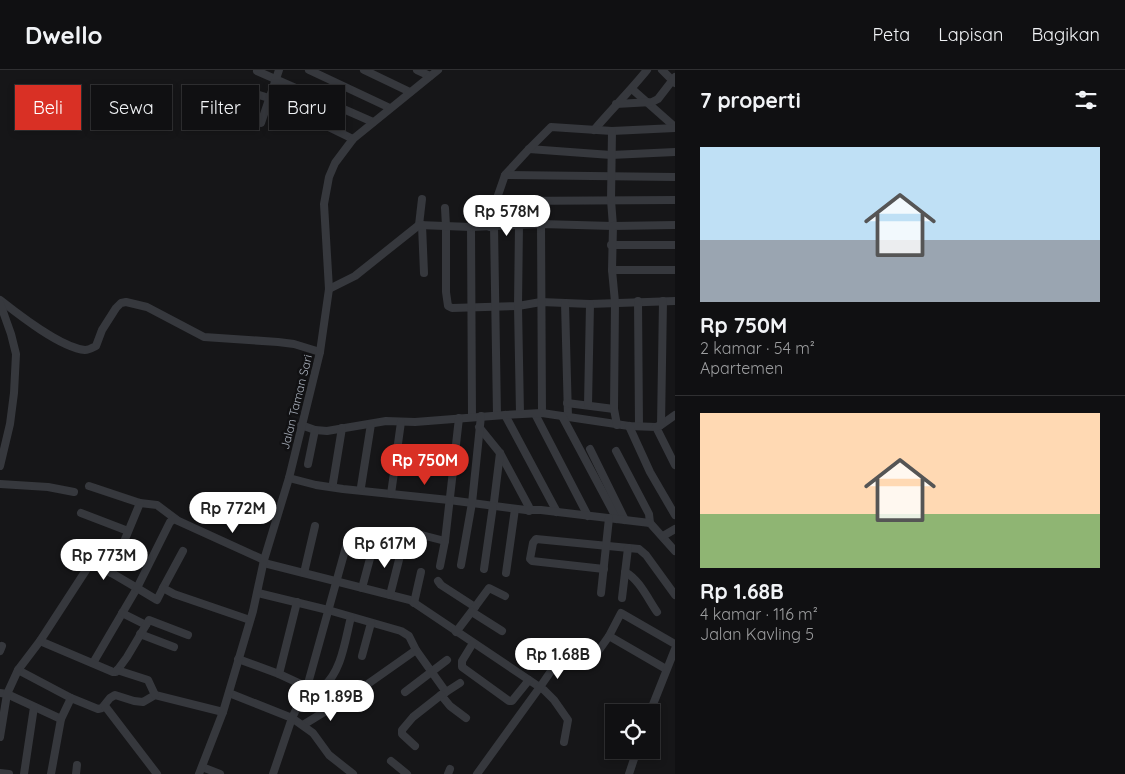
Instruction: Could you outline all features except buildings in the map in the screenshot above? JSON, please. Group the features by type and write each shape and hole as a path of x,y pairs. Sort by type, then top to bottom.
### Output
{"street":[{"path":"309,70 390,108"},
{"path":"364,70 410,92"},
{"path":"417,70 430,76"},
{"name":"Jalan Taman Sari","path":"201,771 223,712 258,593 264,562 289,478 320,352 329,289 324,204 326,189 335,163 353,139 438,70"},
{"path":"594,130 647,70"},
{"path":"616,104 648,103 658,99 674,80 662,70"},
{"path":"257,71 278,74 373,122"},
{"path":"632,89 675,128"},
{"path":"259,95 269,98 261,122"},
{"path":"557,512 501,415 494,307 492,226 496,201 506,175 529,148 551,128 612,131 675,128"},
{"path":"335,130 353,139"},
{"path":"612,131 612,270 615,302 614,409 617,425"},
{"path":"529,148 611,155 675,152"},
{"path":"506,175 675,177"},
{"path":"422,200 421,225 424,273"},
{"path":"496,201 675,200"},
{"path":"445,208 446,292 448,306 452,308 518,306 541,302 590,304 675,300"},
{"path":"329,289 355,276 421,225 471,227 541,224 675,225"},
{"path":"541,224 538,414 588,516"},
{"path":"519,225 520,414"},
{"path":"471,227 472,416"},
{"path":"612,246 675,245"},
{"path":"612,270 675,270"},
{"path":"638,301 639,426"},
{"path":"663,301 659,426 675,465"},
{"path":"0,302 59,340 85,350 96,346 102,330 116,308 121,303 126,302 147,307 204,337 294,344 320,352"},
{"path":"0,302 16,354 10,424 0,466"},
{"path":"565,303 567,403 565,416 617,519"},
{"path":"588,406 590,304"},
{"path":"567,403 614,409"},
{"path":"301,425 315,430 327,431 386,421 401,422 472,416 538,414 565,416 617,425 659,426 675,415"},
{"path":"461,565 472,501 481,416"},
{"path":"440,566 445,541 459,418"},
{"path":"391,492 401,422"},
{"path":"361,487 371,424"},
{"path":"629,426 650,472 675,515"},
{"path":"479,427 500,453 531,509"},
{"path":"333,483 342,428"},
{"path":"308,464 315,430"},
{"path":"590,449 617,519 606,545 601,593"},
{"path":"616,451 649,514 650,523"},
{"path":"484,569 500,453"},
{"path":"289,478 374,490"},
{"path":"312,482 316,485 450,498 650,523 675,552"},
{"path":"0,484 48,487 74,492"},
{"path":"89,486 140,503 157,505 193,529 264,562 406,598 542,689 554,700 568,720 564,742"},
{"path":"111,572 140,503"},
{"path":"493,504 515,509 531,509"},
{"path":"506,573 515,509"},
{"path":"81,513 128,531"},
{"path":"93,663 137,588 170,522 174,519 177,520"},
{"path":"304,573 315,526"},
{"path":"663,536 675,528"},
{"path":"406,531 445,541"},
{"path":"273,774 292,718 307,687 349,536"},
{"path":"604,568 532,561 530,559 533,543 536,539 606,545 642,551 675,595"},
{"path":"362,588 375,540"},
{"path":"390,595 402,548"},
{"path":"622,598 628,548"},
{"path":"81,555 156,600 183,551"},
{"path":"0,737 3,694 92,561"},
{"path":"414,603 422,572"},
{"path":"625,572 637,582 657,612"},
{"path":"438,581 502,631"},
{"path":"163,588 174,594 250,620"},
{"path":"456,632 489,588 505,596"},
{"path":"258,593 328,610 401,631 409,636 450,706 466,718"},
{"path":"279,674 297,602"},
{"path":"122,613 146,625"},
{"path":"477,774 542,689 567,643 592,660 621,613 675,644"},
{"path":"323,687 336,672 351,617"},
{"path":"117,670 128,656 149,620 188,635"},
{"path":"362,656 371,623"},
{"path":"140,634 174,647"},
{"path":"608,636 666,670"},
{"path":"40,641 113,672 117,670 148,680 155,695"},
{"path":"473,643 462,661 462,667 509,701 516,698 528,680"},
{"path":"653,704 675,649"},
{"path":"303,725 355,693 416,650"},
{"path":"238,659 279,674 307,687"},
{"path":"404,692 447,660"},
{"path":"18,670 71,698 98,709 105,706 110,698 115,695 143,702 155,695 223,712"},
{"path":"415,746 402,734 402,730 413,717 460,683"},
{"path":"229,693 292,718 303,725 313,733 329,755 353,774"},
{"path":"3,694 62,719"},
{"path":"51,774 62,719 71,698"},
{"path":"105,706 157,774"},
{"path":"24,774 34,707"},
{"path":"629,774 634,759"},
{"path":"391,761 407,774"},
{"path":"76,774 77,764"},
{"path":"201,771 220,774"},
{"path":"0,773 9,774"}]}
